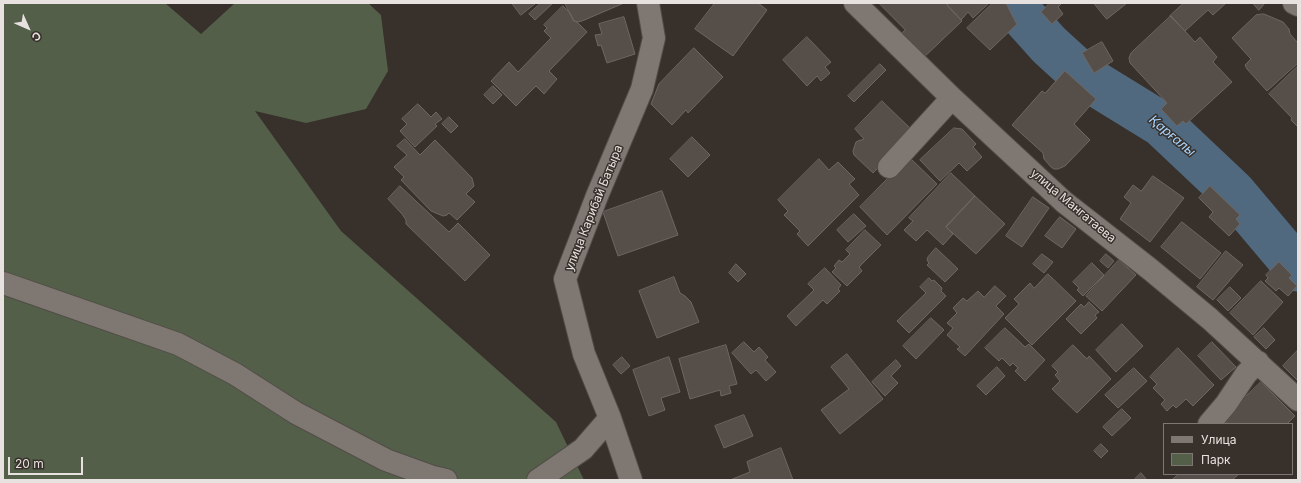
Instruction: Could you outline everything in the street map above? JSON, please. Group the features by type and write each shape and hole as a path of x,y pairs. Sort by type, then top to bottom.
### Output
{"street":[{"name":"улица Карибай Батыра","path":"631,480 610,418 584,354 565,279 597,196 642,89 654,38 648,3"},
{"name":"улица Мангатаева","path":"855,3 952,98 1064,202 1192,304 1258,362 1298,400"},
{"path":"1294,3 1298,5"},
{"path":"889,167 952,98"},
{"path":"3,283 178,344 235,374 296,413 386,460 433,478 446,480"},
{"path":"1210,423 1226,404 1246,374 1258,362"},
{"path":"538,480 583,449 610,418"}],"green space":[{"path":"3,3 165,3 201,34 235,3 368,3 381,15 388,71 366,109 306,123 255,111 341,231 556,422 584,480 3,480"}],"building":[{"path":"512,3 536,3 521,15"},
{"path":"541,3 553,3 535,20 529,14"},
{"path":"565,3 624,3 577,22 574,21"},
{"path":"715,3 758,3 767,10 733,56 695,29"},
{"path":"879,3 949,3 947,5 962,21 920,61 901,34 905,30"},
{"path":"949,3 989,3 973,18 968,12 961,20 947,5"},
{"path":"993,3 1006,3 1017,24 990,50 967,28"},
{"path":"1050,3 1060,3 1061,4 1058,7 1063,14 1052,24 1041,12"},
{"path":"1094,3 1127,3 1107,19"},
{"path":"1184,3 1226,3 1213,15 1208,10 1185,31 1170,16"},
{"path":"1253,3 1265,3 1259,10"},
{"path":"563,6 570,13 574,21 587,32 549,71 557,79 544,94 536,86 516,106 491,81 509,62 518,72 551,38 544,31 547,28 544,25"},
{"path":"1264,14 1283,22 1289,29 1290,34 1298,43 1298,63 1267,91 1247,69 1245,65 1251,59 1232,38 1256,15"},
{"path":"1171,16 1195,42 1200,37 1217,57 1213,62 1232,82 1186,124 1183,121 1177,126 1161,109 1167,103 1130,63 1129,58 1131,53"},
{"path":"624,17 635,54 607,63 601,45 598,46 595,35 602,34 599,24"},
{"path":"807,37 831,62 825,67 830,73 821,81 817,76 807,86 783,60"},
{"path":"1102,42 1113,61 1094,73 1082,53"},
{"path":"694,48 723,77 688,113 686,110 672,125 651,104 659,84"},
{"path":"880,64 886,70 854,102 848,96"},
{"path":"1298,66 1298,127 1291,120 1292,118 1269,94"},
{"path":"1065,71 1096,99 1074,124 1090,140 1065,166 1054,169 1044,159 1043,153 1012,125 1042,91 1045,93"},
{"path":"493,86 502,95 493,104 484,95"},
{"path":"882,101 913,131 873,173 854,155 853,151 856,142 864,139 855,129"},
{"path":"418,104 431,117 436,112 442,119 435,124 437,126 415,147 400,131 407,124 402,119"},
{"path":"449,117 458,126 451,133 442,124"},
{"path":"954,128 962,129 976,144 973,147 982,157 967,171 959,163 940,181 920,160"},
{"path":"692,137 710,155 688,177 670,159"},
{"path":"405,139 420,155 435,140 472,178 474,186 466,194 475,202 457,220 449,213 443,216 431,211 401,180 404,177 394,167 407,155 397,146"},
{"path":"909,157 937,184 887,235 860,207"},
{"path":"819,159 829,170 838,162 855,179 849,184 859,195 808,246 797,234 800,231 784,215 788,211 778,200"},
{"path":"951,173 975,196 946,227 953,234 943,245 927,230 916,241 904,230 913,221 909,218"},
{"path":"1153,176 1184,198 1150,242 1120,219 1131,203 1124,197 1133,185 1141,191"},
{"path":"400,186 449,232 458,223 490,255 465,281 406,224 406,220 402,214 388,199"},
{"path":"1210,186 1240,215 1236,219 1240,224 1229,236 1209,217 1213,212 1199,198"},
{"path":"662,191 678,235 618,256 603,212"},
{"path":"975,196 1005,224 976,254 946,227"},
{"path":"1033,197 1049,208 1022,247 1006,236"},
{"path":"854,214 866,226 848,242 837,230"},
{"path":"1060,217 1076,229 1062,248 1045,236"},
{"path":"1182,222 1221,253 1200,279 1161,247"},
{"path":"865,230 881,245 859,267 862,271 847,286 832,272 836,268 834,266 839,260 842,262 850,254 846,250"},
{"path":"936,248 958,269 945,282 927,265 929,263 927,260 928,257"},
{"path":"1226,251 1243,265 1213,300 1197,287"},
{"path":"1042,254 1053,262 1044,273 1033,264"},
{"path":"1106,254 1114,261 1108,268 1100,261"},
{"path":"1119,260 1136,275 1102,311 1086,296"},
{"path":"1279,262 1292,275 1289,278 1297,286 1288,296 1279,288 1276,291 1265,281 1268,278 1266,275"},
{"path":"1092,263 1104,275 1083,296 1077,290 1079,288 1073,282"},
{"path":"736,264 746,274 738,282 729,273"},
{"path":"825,268 841,285 838,289 840,291 827,304 823,300 796,326 787,316 814,290 808,284"},
{"path":"1048,274 1076,301 1032,345 1005,318 1019,304 1014,299 1030,283 1034,288"},
{"path":"674,277 680,293 691,302 699,322 657,338 639,291"},
{"path":"929,278 932,281 934,280 942,288 941,291 946,296 909,333 897,321 926,293 920,287"},
{"path":"1261,281 1283,302 1253,335 1230,313"},
{"path":"995,286 1006,296 996,306 1004,314 965,356 957,349 960,347 947,335 953,328 947,323 957,313 953,308 963,298 967,301 978,291 984,297"},
{"path":"1230,287 1241,298 1228,311 1217,300"},
{"path":"1089,302 1099,312 1095,315 1097,318 1081,334 1066,319 1081,304 1084,307"},
{"path":"931,318 944,330 916,359 903,346"},
{"path":"1122,324 1143,346 1116,372 1096,350"},
{"path":"1005,328 1025,347 1029,344 1045,360 1025,381 1015,371 1018,368 1013,363 1010,366 1002,358 999,361 985,348"},
{"path":"1264,328 1275,340 1266,349 1254,337"},
{"path":"744,342 754,352 759,347 768,357 765,360 776,372 766,381 756,370 751,374 732,353"},
{"path":"1212,342 1236,367 1221,380 1198,356"},
{"path":"726,345 737,384 729,386 731,393 721,396 720,390 690,399 679,359"},
{"path":"1073,345 1087,359 1089,356 1111,379 1077,413 1052,389 1060,381 1055,375 1058,372 1052,366"},
{"path":"1178,348 1214,385 1193,406 1186,399 1176,408 1173,405 1167,411 1161,404 1165,400 1153,388 1157,384 1150,377"},
{"path":"1298,350 1298,381 1283,366"},
{"path":"847,354 883,399 840,434 821,410 849,389 831,367"},
{"path":"622,357 630,366 621,374 613,365"},
{"path":"669,357 680,392 661,398 665,410 649,416 633,370"},
{"path":"896,360 901,366 891,376 898,383 885,396 872,382"},
{"path":"997,367 1005,376 986,395 977,386"},
{"path":"1134,368 1147,381 1118,408 1105,395"},
{"path":"1261,382 1295,416 1288,423 1227,423 1223,419"},
{"path":"1122,409 1131,418 1112,436 1103,427"},
{"path":"744,415 753,436 724,448 715,426"},
{"path":"1101,444 1108,451 1101,458 1094,451"},
{"path":"781,448 793,480 730,480 750,472 747,462"},
{"path":"1141,473 1147,480 1134,480"},
{"path":"1178,475 1238,475 1232,480 1172,480"}],"waterway":[{"name":"Қарғалы","path":"1016,3 1023,16 1049,45 1083,76 1161,124 1233,192 1298,269"}]}
